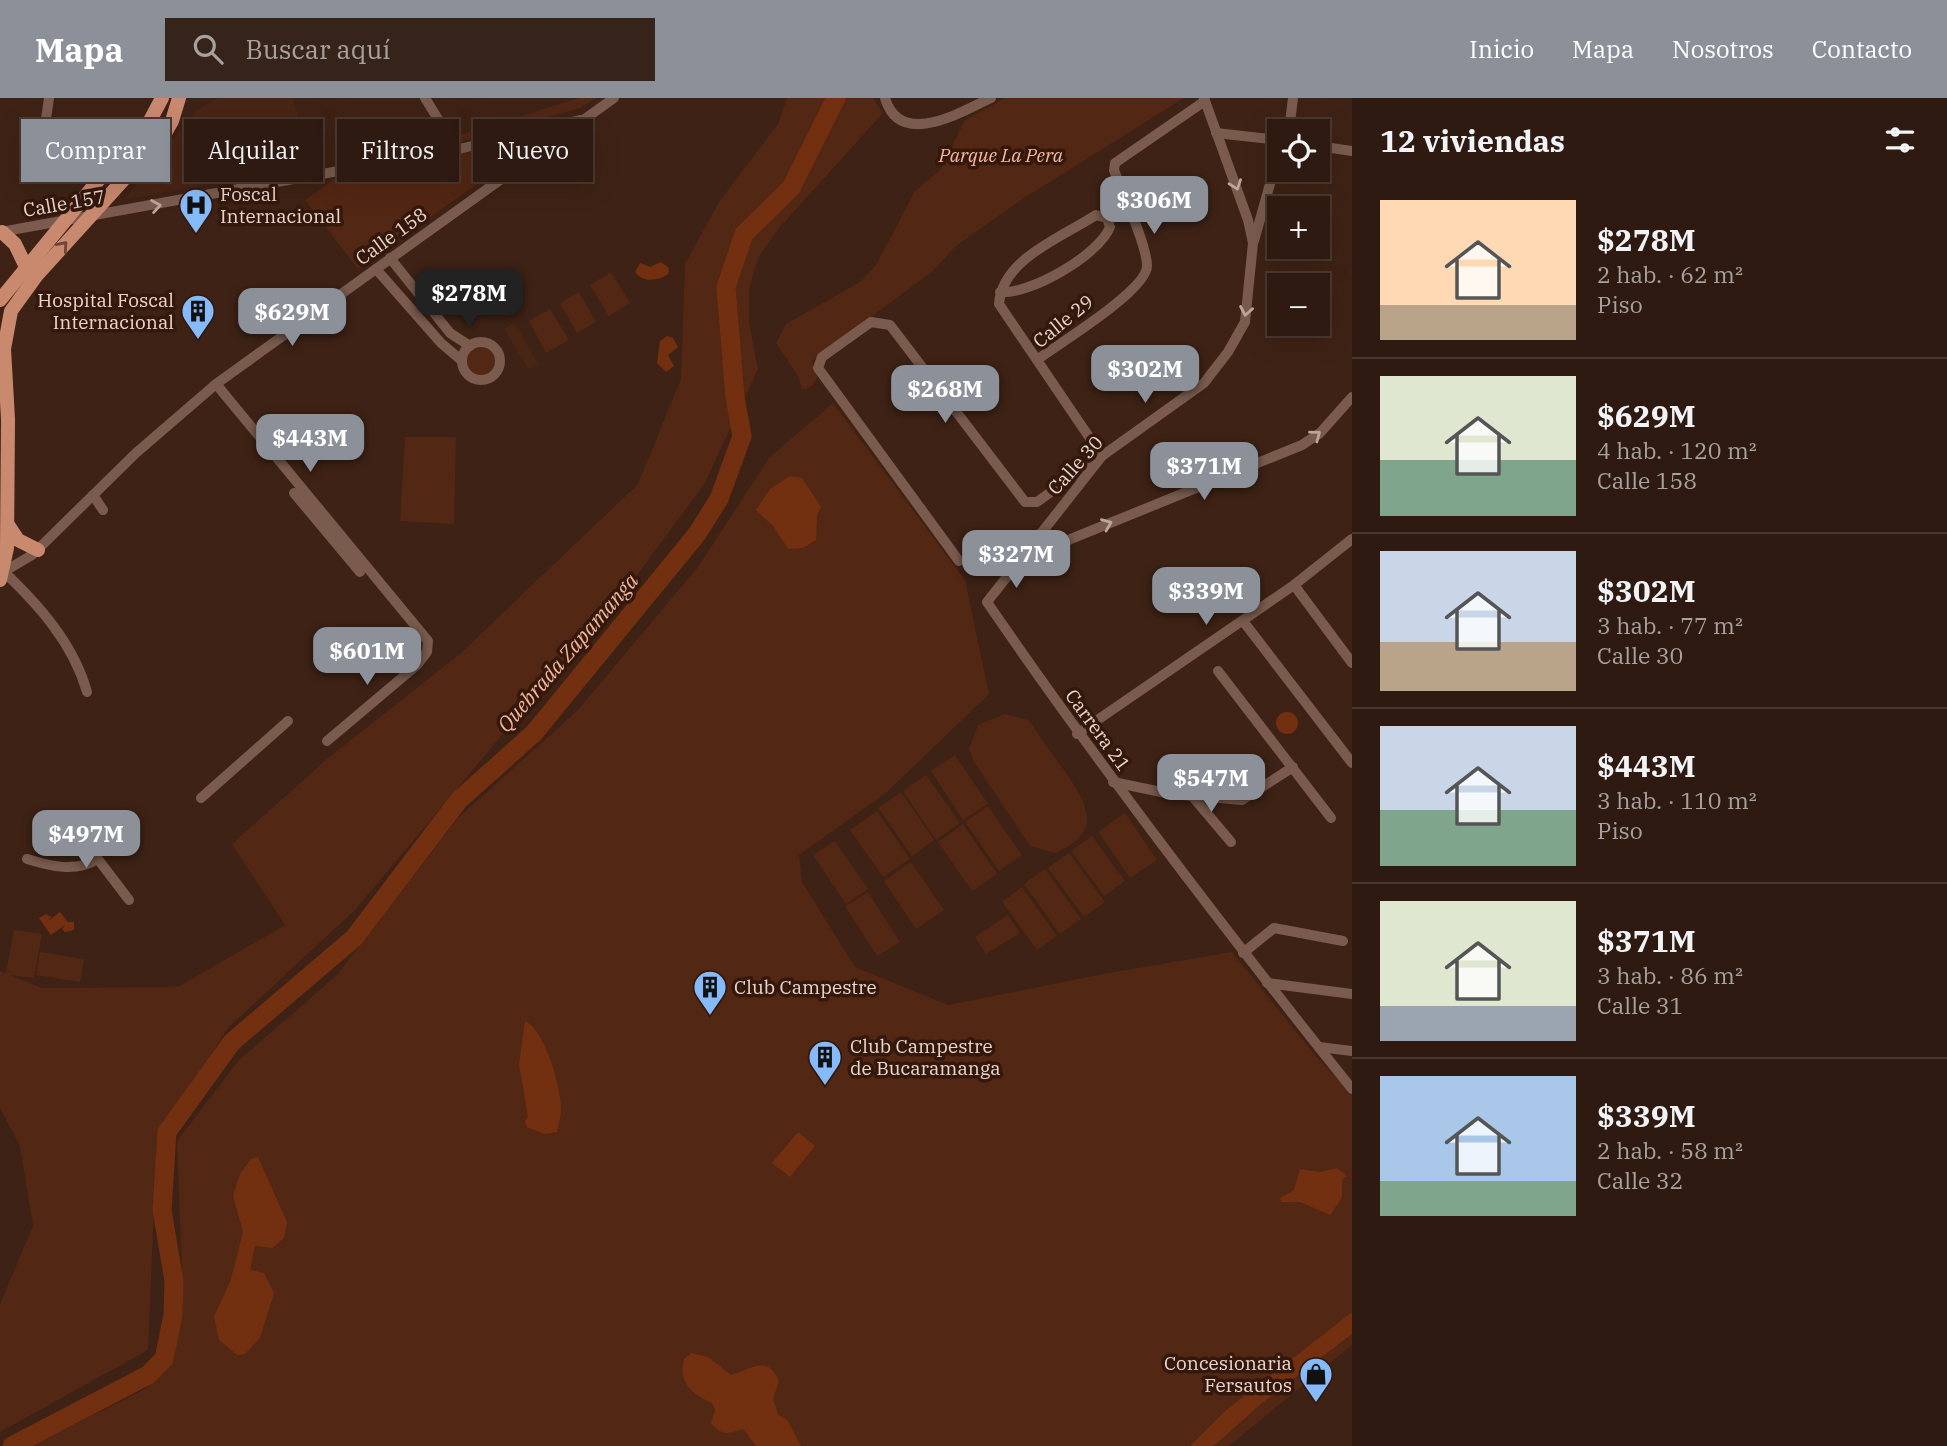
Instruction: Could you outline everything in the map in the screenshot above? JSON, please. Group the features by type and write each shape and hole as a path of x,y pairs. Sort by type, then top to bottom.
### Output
{"main road":[{"path":"0,300 110,166 144,132 162,98"},
{"path":"1,574 7,548 8,419 5,329 10,311 23,292 89,216 164,135 172,121 179,98"},
{"path":"1,232 15,244 26,267"},
{"path":"6,521 18,540 38,550"}],"street":[{"path":"46,119 49,98"},
{"path":"425,98 438,119"},
{"name":"Calle 158","path":"586,119 614,98"},
{"path":"885,98 893,113 905,122 931,124 991,98"},
{"path":"1290,119 1293,98"},
{"name":"Calle 30","path":"987,603 1102,456 1204,383 1228,352 1245,322 1254,243 1204,99"},
{"name":"Calle 29","path":"1102,456 1038,359 1131,291 1144,277 1146,261 1114,170 1115,163 1204,99"},
{"path":"1216,132 1267,138"},
{"name":"Calle 157","path":"1,232 214,196 473,146"},
{"path":"1330,148 1352,151"},
{"name":"Calle 158","path":"1,574 24,562 38,550 177,416 216,384 497,182"},
{"path":"1254,243 1271,182"},
{"path":"1000,292 1011,293 1028,288 1078,260 1107,236 1110,227 1107,218 1096,215 1017,265 1000,292 999,304 1038,359"},
{"path":"390,258 450,333 470,346"},
{"path":"376,269 441,343 461,360 463,372 475,379 487,379 496,372 500,361 492,346 481,342 470,346 461,360"},
{"path":"959,561 818,368 822,357 871,322 890,325 1025,502 1037,502 1084,468 1091,468"},
{"path":"216,384 374,587"},
{"path":"1021,559 1301,445 1320,433 1352,397"},
{"path":"294,493 374,587 425,636 427,652 408,673 327,741"},
{"path":"93,495 103,510"},
{"path":"1077,734 1243,621 1352,540"},
{"path":"1,574 18,584 38,614 69,648 80,668 87,692"},
{"path":"1294,585 1352,663"},
{"name":"Carrera 21","path":"987,603 1113,782 1235,943 1352,1089"},
{"path":"1243,621 1352,763"},
{"path":"1218,671 1331,818"},
{"path":"201,798 288,721"},
{"path":"1113,782 1193,797 1242,800 1293,767"},
{"path":"1193,797 1231,842"},
{"path":"69,821 129,900"},
{"path":"27,859 68,867 86,866 97,859"},
{"path":"1243,953 1274,929 1343,941"},
{"path":"1267,983 1352,994"},
{"path":"1319,1047 1352,1051"}],"shaded area":[{"path":"218,98 293,98 299,119 189,119 195,111"},
{"path":"184,125 184,182 218,182 124,200 138,182 170,182 170,142"},
{"path":"661,262 669,268 668,274 660,278 646,279 635,272 640,263 650,267"},
{"path":"514,322 539,365 528,369 504,329"},
{"path":"667,336 673,338 678,347 668,355 674,366 666,372 657,363 660,341"},
{"path":"790,476 802,478 821,507 817,516 816,540 803,548 788,549 774,527 756,510 770,489"},
{"path":"1283,712 1291,712 1298,719 1298,727 1291,734 1283,734 1276,727 1276,719"},
{"path":"60,912 68,922 74,922 74,930 65,932 62,929 65,925 51,935 39,918 46,914 51,917 48,921"},
{"path":"525,1021 539,1036 551,1061 561,1101 557,1132 544,1134 527,1127 525,1121 528,1117 519,1064"},
{"path":"798,1132 815,1146 790,1177 772,1163"},
{"path":"258,1157 287,1222 284,1238 272,1248 255,1246 250,1270 264,1273 274,1293 260,1338 245,1354 237,1355 219,1340 214,1316 230,1282 243,1232 233,1196 240,1174 251,1159"},
{"path":"1337,1168 1347,1176 1342,1179 1342,1198 1330,1215 1300,1202 1281,1202 1280,1198 1294,1190 1300,1169 1320,1172"},
{"path":"1352,1312 1352,1334 1261,1404 1214,1446 1190,1446 1226,1410"},
{"path":"691,1353 708,1357 731,1375 752,1367 770,1368 779,1381 773,1399 778,1414 788,1421 801,1446 756,1446 743,1429 726,1433 718,1430 711,1423 715,1410 712,1403 693,1392 685,1382 684,1359"}],"green space":[{"path":"579,98 597,98 580,108 542,119 511,119"},
{"path":"787,98 873,98 883,113 780,227 758,258 749,289 749,323 758,369 705,483 640,571 355,910 228,1028 157,1139 148,1350 0,1432 0,1304 33,1226 20,1146 0,1108 0,971 6,973 14,930 42,934 34,978 10,975 42,988 178,987 285,925 232,844 327,759 461,653 638,484 681,379 685,264 719,202 778,124"},
{"name":"Parque La Pera","path":"1005,98 1184,98 1021,200 956,246 933,271 812,361 817,378 812,386 802,390 798,376 776,343 786,324 860,282 876,265 915,191 941,169 965,120"},
{"path":"473,131 473,139 459,143 459,135"},
{"path":"473,151 473,182 480,182 358,269 305,200 337,178 337,182 459,182 459,154"},
{"path":"611,272 630,303 609,316 590,285"},
{"path":"579,292 596,322 577,333 560,303"},
{"path":"550,309 569,340 546,353 529,321"},
{"path":"481,344 493,349 498,361 493,373 481,378 469,373 464,361 469,349"},
{"name":"Club Campestre de Bucaramanga","path":"833,403 965,580 989,694 886,793 799,855 802,882 855,967 948,1005 1108,973 1232,952 1315,1055 1352,1095 1352,1312 1226,1410 1190,1446 31,1446 145,1389 172,1356 183,1299 177,1141 238,1061 337,975 458,818 578,710 698,567 769,458"},
{"path":"405,437 456,437 454,524 400,521"},
{"path":"1004,714 1029,720 1073,783 1085,806 1086,827 1070,845 1055,853 1030,846 974,762 969,749 978,725"},
{"path":"955,755 988,804 963,820 931,771"},
{"path":"926,775 960,823 936,840 903,791"},
{"path":"901,792 934,840 912,856 878,808"},
{"path":"988,806 1022,855 999,871 965,822"},
{"path":"877,811 910,859 883,877 850,830"},
{"path":"1125,813 1157,860 1130,878 1098,832"},
{"path":"963,824 997,874 972,891 938,842"},
{"path":"1092,836 1125,881 1104,896 1071,851"},
{"path":"835,841 868,889 846,904 813,855"},
{"path":"1069,853 1105,902 1084,917 1048,868"},
{"path":"911,862 944,910 916,929 884,881"},
{"path":"1045,869 1081,919 1060,934 1024,884"},
{"path":"1022,887 1057,936 1037,950 1002,902"},
{"path":"868,892 900,942 877,956 845,906"},
{"path":"1008,915 1020,933 986,954 975,937"},
{"path":"40,952 84,959 80,982 36,975"},
{"path":"1352,1334 1352,1345 1229,1446 1214,1446 1261,1404"}],"waterway":[{"name":"Quebrada Zapamanga","path":"12,1446 148,1375 164,1359 173,1315 174,1281 162,1210 167,1132 232,1042 354,938 459,800 534,733 697,534 719,499 742,436 735,397 726,287 744,234 791,188 836,98"}],"place":[{"name":"Foscal Internacional","path":"196,235"},
{"name":"Hospital Foscal Internacional","path":"198,341"},
{"name":"Club Campestre","path":"710,1017"},
{"name":"Club Campestre de Bucaramanga","path":"825,1087"},
{"name":"Concesionaria Fersautos","path":"1316,1404"}]}
